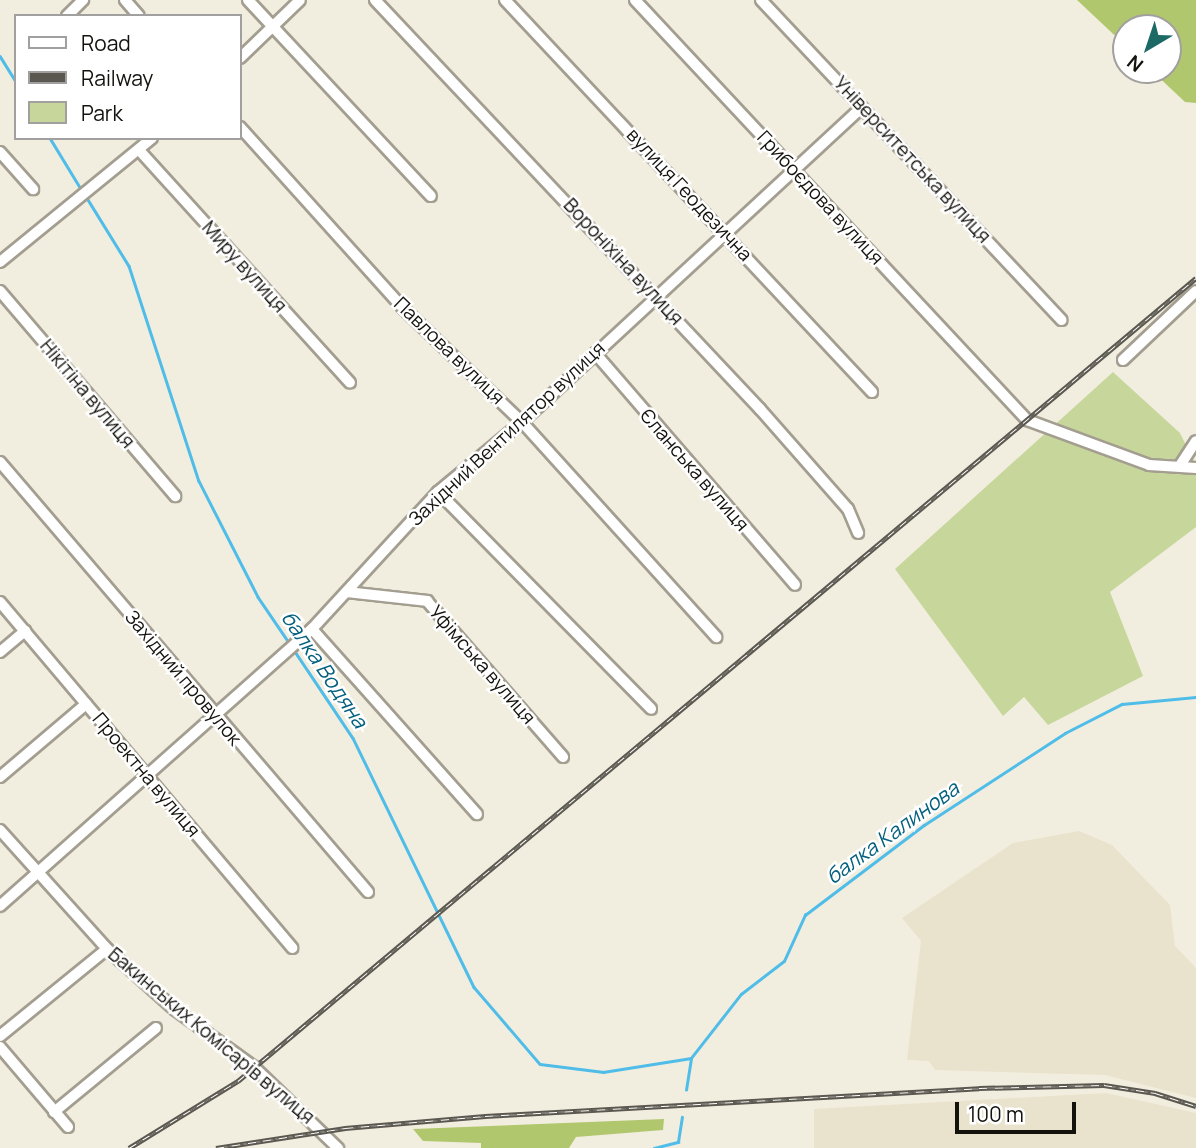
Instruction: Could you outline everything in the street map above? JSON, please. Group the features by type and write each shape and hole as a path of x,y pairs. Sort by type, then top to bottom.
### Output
{"street":[{"path":"69,14 83,0"},
{"path":"125,0 137,14"},
{"path":"248,0 430,196"},
{"path":"242,56 300,0"},
{"name":"Вороніхіна вулиця","path":"375,0 656,296 848,509 858,533"},
{"name":"вулиця Геодезична","path":"505,0 872,392"},
{"name":"Грибоєдова вулиця","path":"635,0 1027,420 1149,465 1181,464 1196,468"},
{"name":"Університетська вулиця","path":"761,0 1062,320"},
{"name":"Західний Вентилятор вулиця","path":"0,906 312,629 438,492 522,422 723,232 862,107"},
{"name":"Павлова вулиця","path":"242,129 404,309 522,422 716,637"},
{"path":"0,262 150,140"},
{"name":"Миру вулиця","path":"139,150 350,383"},
{"path":"0,152 33,189"},
{"name":"Нікітіна вулиця","path":"0,291 175,496"},
{"path":"1123,360 1196,291"},
{"name":"Єланська вулиця","path":"595,353 795,585"},
{"path":"1181,464 1196,440"},
{"name":"Західний провулок","path":"0,462 368,892"},
{"path":"438,492 650,709"},
{"name":"Уфімська вулиця","path":"346,592 427,601 563,757"},
{"name":"Проектна вулиця","path":"0,602 292,948"},
{"path":"312,629 477,814"},
{"path":"0,652 25,631"},
{"path":"0,777 86,704"},
{"name":"Бакинських Комісарів вулиця","path":"0,830 107,948 174,1009 254,1067 338,1148"},
{"path":"0,1036 107,948"},
{"path":"54,1112 156,1028"},
{"path":"0,1047 68,1126"}],"shaded area":[{"path":"1079,831 1112,845 1170,905 1175,946 1196,968 1196,1098 1105,1075 935,1070 929,1061 907,1060 921,941 902,918 1013,843"},
{"path":"1106,1093 1196,1113 1196,1148 814,1148 814,1109"}],"green space":[{"path":"1077,0 1196,0 1196,103 1185,102 1166,84 1182,84 1182,14 1112,14 1112,33"},
{"path":"1113,372 1180,433 1196,466 1196,527 1110,592 1143,676 1048,725 1024,697 1003,716 895,569"},
{"path":"664,1119 663,1130 576,1137 569,1148 481,1148 481,1143 423,1141 413,1129"}],"waterway":[{"name":"балка Водяна","path":"0,56 14,79"},
{"name":"балка Водяна","path":"51,140 81,189"},
{"name":"балка Водяна","path":"87,198 129,266 199,481 258,597 290,644"},
{"name":"балка Водяна","path":"294,650 353,738 474,987 540,1064 603,1072 691,1058"},
{"name":"балка Калинова","path":"686,1090 691,1058 741,994 784,961 805,915 924,825 1065,733 1122,704 1196,697"},
{"name":"балка Калинова","path":"654,1148 678,1142 682,1117"}],"railway":[{"path":"129,1148 238,1081 1196,278"},
{"path":"216,1148 345,1128 485,1116 979,1088 1104,1085 1155,1093 1196,1106"}]}
